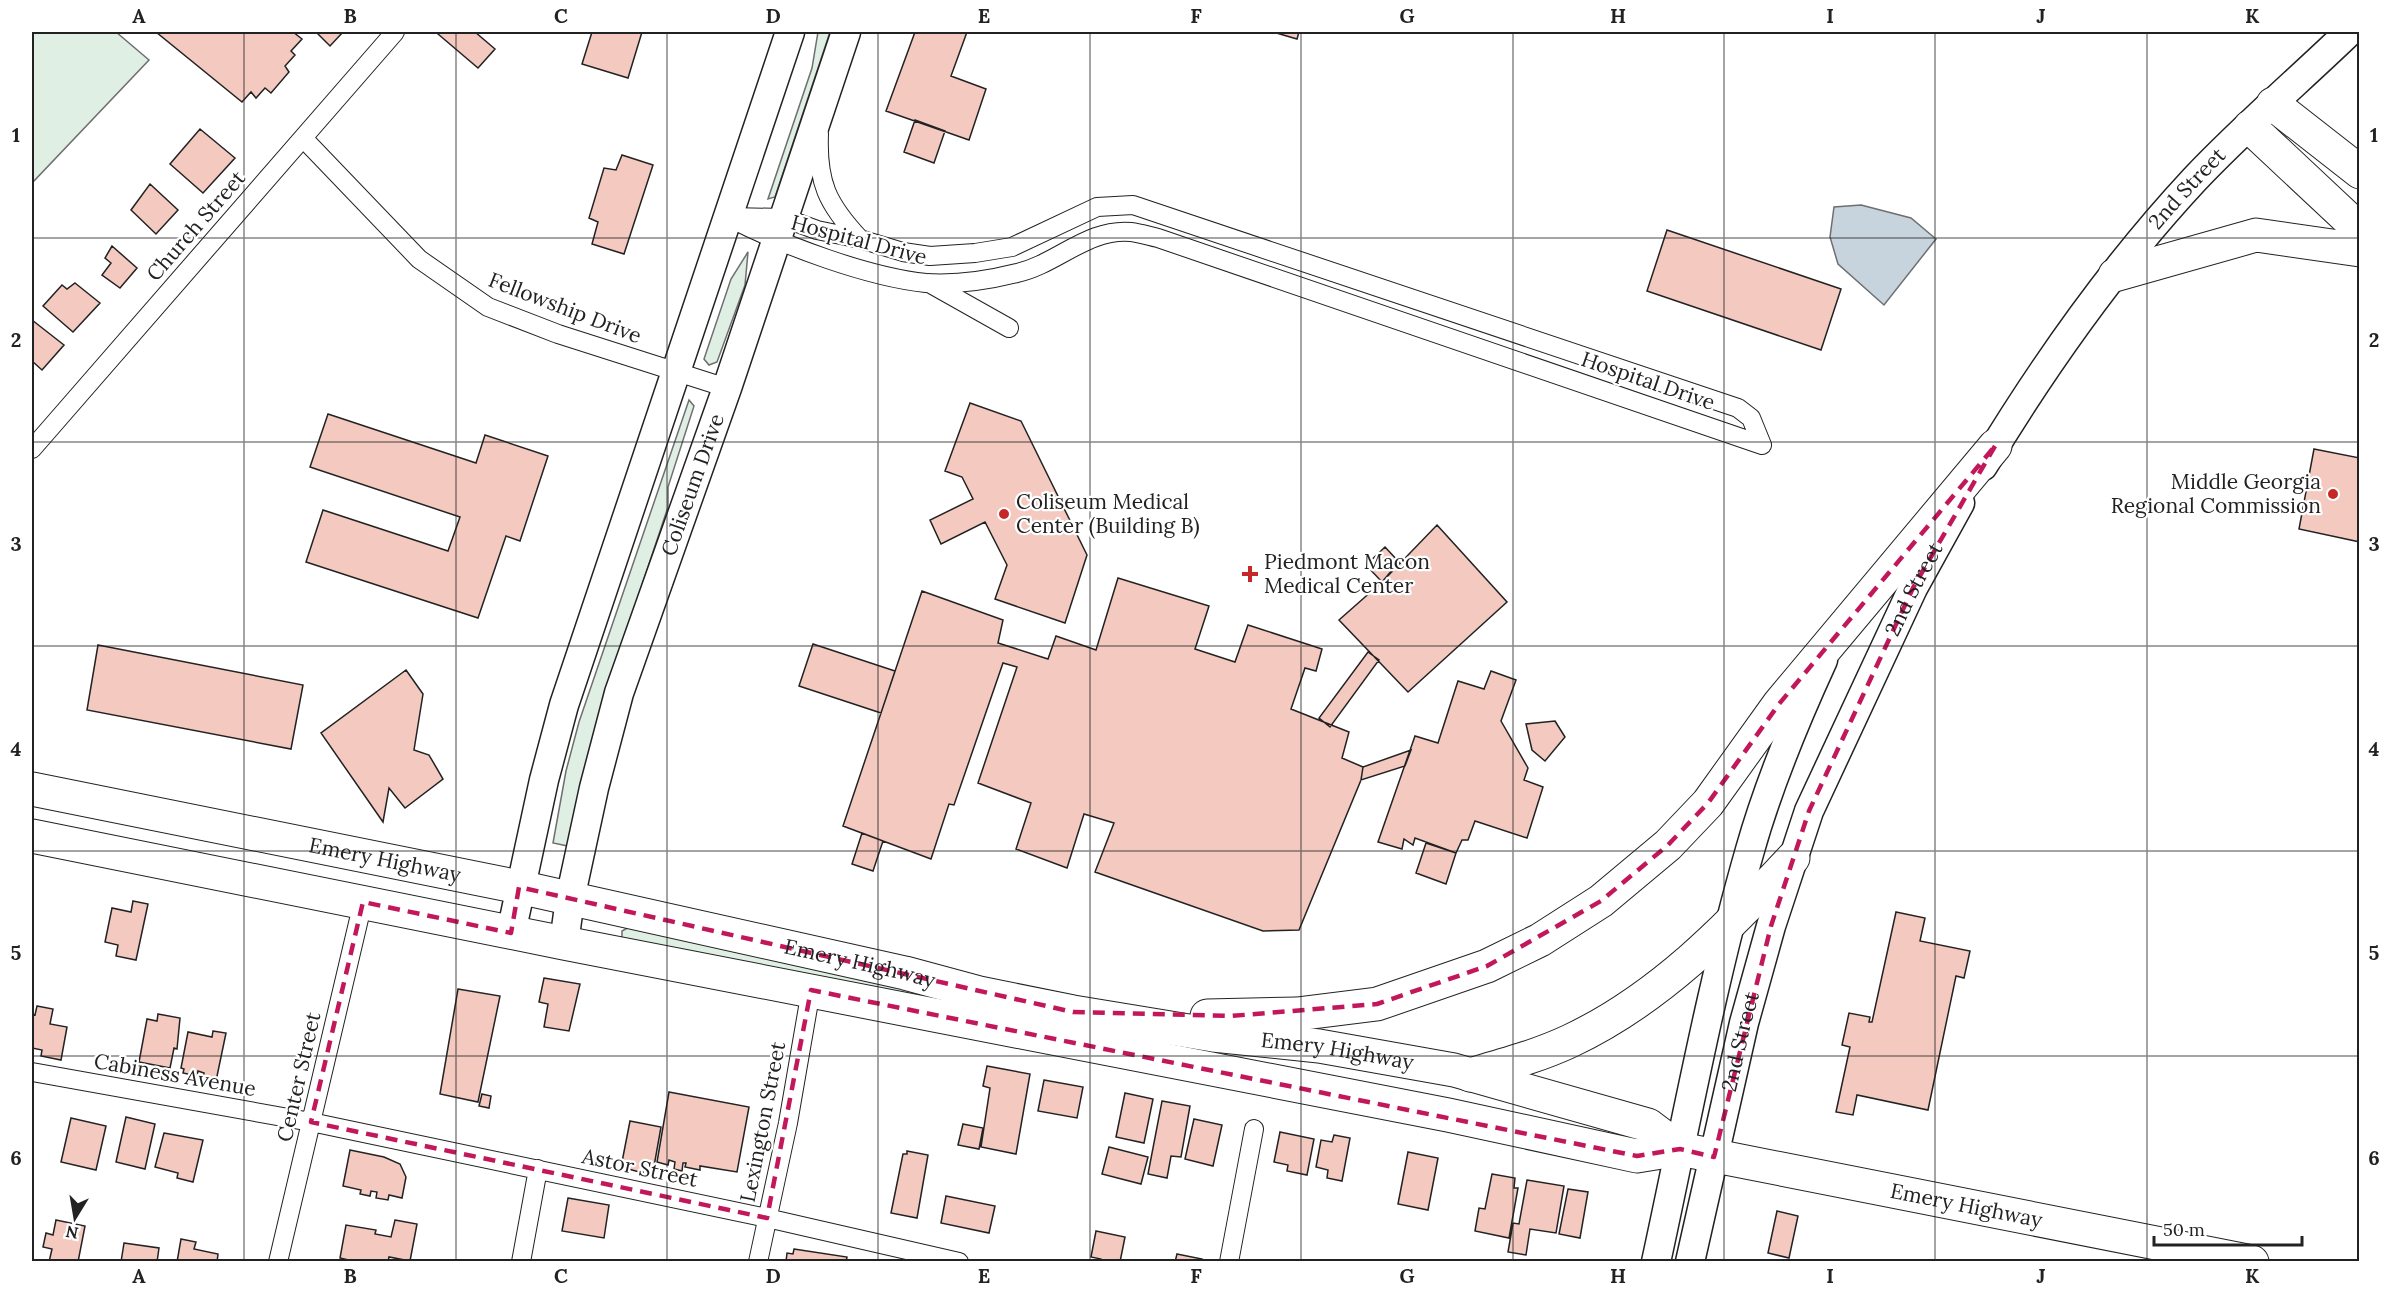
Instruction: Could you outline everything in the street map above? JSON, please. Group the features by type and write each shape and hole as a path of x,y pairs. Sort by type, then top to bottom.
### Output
{"highway":[{"path":"2273,104 2360,172"},
{"path":"2250,127 2360,230"},
{"path":"2115,275 2256,235 2360,250"},
{"path":"1073,1012 1231,1016 1297,1014 1377,1004 1487,966 1540,940 1601,902 1668,845 1708,803 1779,704 1995,446"},
{"name":"Emery Highway","path":"32,789 519,887 905,973 979,993 1073,1012 1214,1035 1319,1046 1470,1075 1648,1125 1680,1149"},
{"name":"Emery Highway","path":"32,836 564,944 1448,1115 1637,1156 1680,1149 2181,1255 2252,1262"},
{"path":"1383,1104 1531,1057 1596,1028 1659,987 1729,927 1793,858"}],"main road":[{"path":"511,933 519,887 564,705 790,32"},
{"name":"Coliseum Drive","path":"564,944 570,899 619,693 727,388 846,32"},
{"name":"2nd Street","path":"1690,1262 1747,1012 1793,858 1814,800 1913,588 1952,516 1995,446 2047,366 2115,275 2195,179 2349,32"},
{"name":"2nd Street","path":"1656,1262 1729,927 1750,848 1786,750 1830,645"}],"street":[{"name":"Church Street","path":"32,449 395,32"},
{"name":"Hospital Drive","path":"820,112 818,154 821,182 831,205 860,239"},
{"name":"Fellowship Drive","path":"303,138 419,259 488,307 676,373 727,388"},
{"name":"Hospital Drive","path":"728,217 780,230 898,279 928,283 975,280 1019,273 1055,259 1078,244 1104,234 1131,232 1158,238 1762,445 1751,418 1738,408 1133,205 1097,207 1012,247 975,253 930,256 903,252 860,239 817,230 780,230"},
{"path":"928,283 1009,328"},
{"name":"Center Street","path":"278,1262 363,902"},
{"name":"Lexington Street","path":"758,1262 788,1124 811,990"},
{"name":"Cabiness Avenue","path":"32,1072 311,1122"},
{"name":"Astor Street","path":"311,1122 538,1168 959,1262"},
{"path":"1228,1262 1254,1129"},
{"path":"522,1262 538,1168"}],"highlighted area":[{"path":"1995,446 1913,588 1809,811 1771,926 1714,1157 1680,1149 1637,1156 811,990 767,1218 311,1122 363,902 511,933 519,887 1073,1012 1231,1016 1377,1004 1487,966 1601,901 1668,845 1708,803 1779,704"}],"green space":[{"path":"32,32 116,32 149,60 32,183"},
{"path":"818,32 830,32 775,197 768,199 812,68"},
{"path":"748,252 745,285 717,362 709,365 704,359 731,279"},
{"path":"689,400 694,406 668,487 668,507 600,717 577,802 568,846 553,843 566,771 579,722"},
{"path":"631,926 1210,1044 1227,1060 622,943 622,931"}],"shaded area":[{"path":"1861,205 1911,218 1936,239 1884,305 1838,264 1830,237 1834,207"}],"building":[{"path":"156,32 293,32 302,39 291,51 295,55 285,66 289,72 271,93 265,88 256,98 251,92 242,102"},
{"path":"316,32 343,32 330,46"},
{"path":"440,32 475,32 495,49 478,68 438,34"},
{"path":"592,32 642,32 628,78 582,64"},
{"path":"915,32 967,32 951,76 986,89 969,140 886,111"},
{"path":"1273,32 1299,32 1297,39"},
{"path":"915,120 945,131 934,163 904,152"},
{"path":"200,129 235,158 203,193 170,164"},
{"path":"622,155 653,165 624,254 592,244 598,222 589,218 604,168 616,170"},
{"path":"150,184 178,210 156,234 131,210"},
{"path":"1667,230 1841,289 1821,350 1647,291"},
{"path":"112,246 137,268 120,288 102,275 111,263 105,258"},
{"path":"75,283 100,303 73,332 43,306 62,285 67,289"},
{"path":"32,320 64,345 42,370 32,361"},
{"name":"Coliseum Medical Center (Building B)","path":"970,403 1021,421 1087,555 1065,623 995,599 1007,565 985,522 941,544 930,520 973,499 962,477 945,471"},
{"path":"328,414 476,463 485,435 548,456 520,541 506,536 478,618 306,562 323,510 448,551 460,517 310,467"},
{"name":"Middle Georgia Regional Commission","path":"2314,449 2360,458 2360,542 2299,529"},
{"path":"1437,525 1507,602 1408,692 1339,620 1382,582"},
{"path":"1385,547 1399,562 1382,582 1366,565"},
{"path":"1118,578 1209,606 1195,649 1235,662 1248,625 1322,649 1316,671 1305,668 1291,709 1349,732 1342,758 1363,767 1361,780 1299,930 1263,931 1095,872 1114,823 1084,814 1067,868 1016,849 1031,803 978,783 1017,667 1003,663 954,805 949,804 931,859 843,826 922,591 1003,620 998,643 1048,659 1056,636 1096,650"},
{"path":"813,644 895,671 881,713 799,686"},
{"path":"98,645 303,685 291,749 87,710"},
{"path":"1368,652 1379,660 1330,727 1319,718"},
{"path":"406,670 423,694 414,750 429,755 443,779 405,808 389,788 383,822 321,733"},
{"path":"1491,671 1516,680 1501,721 1528,768 1524,780 1543,787 1527,838 1475,821 1468,840 1462,840 1456,853 1415,838 1413,845 1404,839 1402,849 1378,842 1415,736 1438,743 1458,681 1484,689"},
{"path":"1555,721 1565,737 1545,761 1532,750 1526,724"},
{"path":"1411,750 1405,766 1361,780 1363,767"},
{"path":"862,833 883,841 873,871 852,864"},
{"path":"1426,843 1456,853 1446,884 1416,873"},
{"path":"133,901 148,904 136,960 116,956 118,945 105,942 112,908 131,912"},
{"path":"1896,912 1925,918 1920,941 1970,951 1964,978 1956,976 1928,1110 1857,1095 1853,1115 1836,1112 1850,1047 1842,1045 1849,1013 1870,1017 1869,1022 1872,1022"},
{"path":"544,978 580,984 569,1031 544,1027 548,1004 539,1002"},
{"path":"458,989 500,996 478,1102 440,1094"},
{"path":"37,1006 53,1009 50,1024 67,1027 61,1060 41,1056 42,1050 32,1048 32,1014 35,1015"},
{"path":"158,1014 180,1018 177,1049 174,1048 170,1068 139,1062 147,1019 157,1021"},
{"path":"213,1031 226,1033 216,1081 203,1078 204,1073 198,1071 197,1076 183,1073 184,1069 181,1068 188,1032 212,1037"},
{"path":"987,1066 1030,1074 1016,1154 981,1147 990,1088 983,1086"},
{"path":"1044,1080 1083,1087 1077,1118 1038,1111"},
{"path":"669,1092 749,1107 737,1172 700,1166 700,1170 685,1167 686,1163 683,1163 682,1171 674,1169 675,1162 669,1160 668,1165 657,1162"},
{"path":"1125,1093 1153,1099 1144,1143 1116,1137"},
{"path":"482,1094 491,1096 489,1108 479,1106"},
{"path":"1162,1101 1190,1106 1181,1157 1171,1156 1167,1178 1148,1174"},
{"path":"126,1117 155,1124 145,1169 116,1162"},
{"path":"71,1118 106,1126 96,1170 61,1162"},
{"path":"1194,1119 1222,1125 1213,1166 1185,1159"},
{"path":"630,1121 661,1127 653,1172 643,1170 643,1173 621,1167"},
{"path":"963,1124 983,1128 979,1149 958,1145"},
{"path":"1280,1132 1314,1139 1307,1175 1287,1171 1288,1165 1274,1162"},
{"path":"164,1133 203,1140 193,1182 177,1178 178,1173 155,1167"},
{"path":"1334,1135 1350,1138 1342,1181 1327,1178 1328,1170 1316,1167 1321,1140 1332,1142"},
{"path":"1109,1147 1148,1157 1141,1184 1102,1174"},
{"path":"350,1150 384,1157 400,1164 406,1177 402,1198 389,1195 388,1200 376,1198 377,1192 371,1191 370,1196 360,1194 361,1190 343,1186"},
{"path":"907,1151 928,1155 917,1218 891,1213 903,1154 907,1154"},
{"path":"1408,1152 1438,1158 1428,1210 1398,1204"},
{"path":"1492,1174 1515,1178 1514,1188 1518,1188 1509,1238 1475,1231 1479,1208 1485,1209"},
{"path":"1527,1180 1564,1186 1556,1233 1530,1229 1526,1255 1508,1252 1513,1223 1519,1224"},
{"path":"1568,1189 1588,1192 1580,1238 1559,1234"},
{"path":"946,1196 995,1206 989,1233 941,1223"},
{"path":"568,1198 609,1205 604,1238 562,1231"},
{"path":"1777,1211 1798,1216 1789,1258 1768,1253"},
{"path":"56,1220 85,1226 78,1262 49,1262 52,1249 43,1247 46,1233 53,1235"},
{"path":"395,1220 417,1224 410,1261 389,1257 388,1262 357,1262 340,1258 346,1225 376,1230 375,1234 391,1237"},
{"path":"1096,1231 1125,1237 1120,1262 1101,1262 1101,1259 1091,1257"},
{"path":"181,1239 196,1242 194,1249 218,1254 217,1262 177,1262"},
{"path":"124,1243 159,1248 157,1262 121,1262"},
{"path":"794,1249 847,1257 846,1262 786,1262 787,1253 793,1254"},
{"path":"1177,1254 1202,1259 1201,1262 1175,1262"}],"place":[{"name":"Middle Georgia Regional Commission","path":"2333,494"},
{"name":"Coliseum Medical Center (Building B)","path":"1004,514"},
{"name":"Piedmont Macon Medical Center","path":"1250,574"}]}
